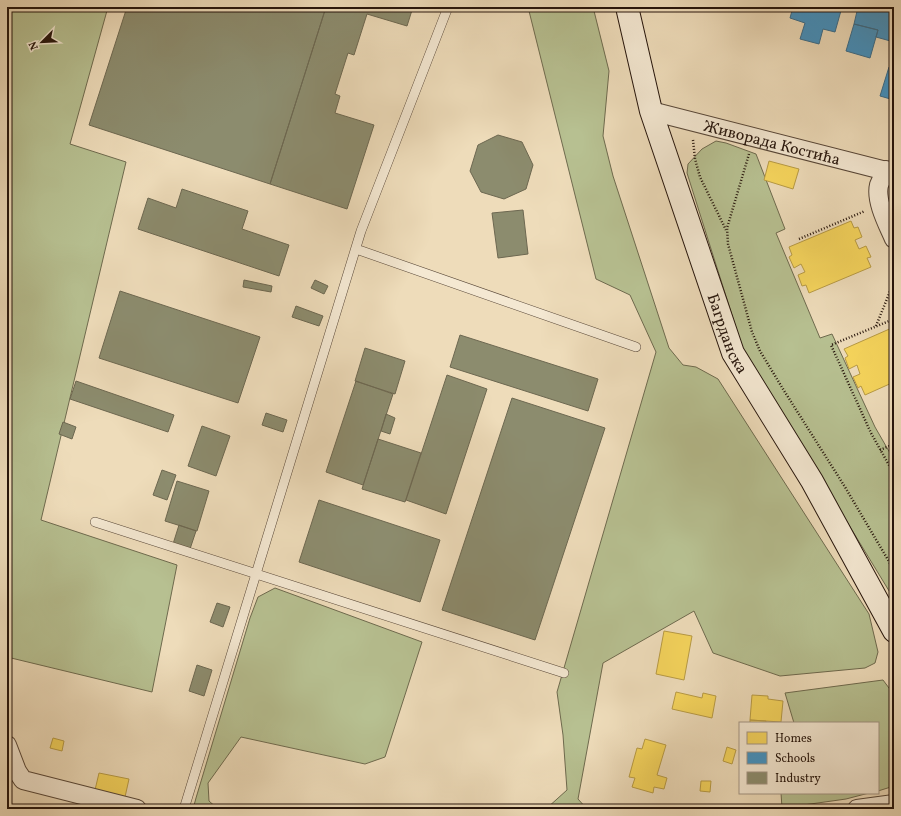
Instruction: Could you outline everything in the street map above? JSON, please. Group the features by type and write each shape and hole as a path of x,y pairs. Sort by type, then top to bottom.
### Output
{"main road":[{"name":"Багрданска","path":"627,7 651,111 733,353 812,481 894,631"}],"street":[{"name":"Живорада Костића","path":"651,111 890,171"},
{"path":"890,171 879,185 879,195 880,205 894,239"},
{"path":"7,746 17,771 23,780 137,809"},
{"path":"857,809 894,804"}],"lane":[{"path":"184,809 364,223 448,7"},
{"path":"356,249 636,347"},
{"path":"95,522 564,673"}],"path":[{"path":"690,121 695,159 700,177 728,232"},
{"path":"754,137 727,228 728,244 752,332 760,351 845,487 894,570"},
{"path":"799,239 880,205"},
{"path":"876,327 894,278"},
{"path":"894,319 832,345 871,433 894,474"},
{"path":"880,450 894,444"}],"green space":[{"path":"7,7 108,7 70,144 126,162 41,520 177,565 152,692 7,657"},
{"path":"531,7 593,7 609,71 603,136 613,176 669,348 683,365 696,367 718,379 869,614 878,652 875,663 865,668 780,676 713,653 694,611 603,663 578,799 587,809 539,809 547,808 567,790 563,735 557,692 656,352 630,295 596,279 529,11"},
{"path":"716,141 756,154 785,229 776,233 820,338 832,334 875,427 894,460 894,599 744,353 687,173 688,164 702,149"},
{"path":"893,191 894,215 890,207 889,198"},
{"path":"275,588 422,642 385,757 365,764 241,737 208,783 209,801 218,809 193,809 250,618 258,597"},
{"path":"883,680 894,697 894,786 879,791 879,722 794,722 785,693"},
{"path":"781,794 865,794 846,799 782,808"}],"building: Homes":[{"path":"769,161 799,169 793,189 764,180"},
{"path":"851,221 854,228 858,227 862,237 855,240 859,249 866,246 871,257 867,258 871,267 809,293 806,285 802,286 798,275 805,272 801,264 794,268 789,257 792,255 789,247"},
{"path":"894,327 894,382 865,395 861,386 858,388 853,377 860,374 857,365 849,369 845,358 848,356 844,349"},
{"path":"664,631 692,636 684,680 656,674"},
{"path":"676,692 702,698 703,693 716,696 712,718 672,709"},
{"path":"752,695 768,696 768,699 783,701 781,722 750,720"},
{"path":"750,720 766,721 766,722 750,722"},
{"path":"53,738 64,741 62,751 50,748"},
{"path":"645,739 666,745 657,775 667,778 664,789 654,787 653,793 632,787 635,778 629,777 637,748 642,749"},
{"path":"727,747 736,750 732,764 723,761"},
{"path":"99,773 129,779 125,797 95,790"},
{"path":"701,781 711,781 710,792 700,791"}],"building: Schools":[{"path":"793,7 842,7 835,32 823,29 819,44 800,39 805,23 790,18"},
{"path":"858,7 894,7 894,42 876,37 878,30 854,24"},
{"path":"854,24 878,30 870,58 846,51"},
{"path":"889,67 894,68 894,100 880,96"}],"building: Industry":[{"path":"127,7 326,7 270,184 89,125"},
{"path":"326,7 413,7 407,26 367,14 354,55 348,53 335,94 340,96 335,113 374,125 347,209 270,184"},
{"path":"498,135 522,142 533,165 526,189 504,199 481,192 470,171 478,145"},
{"path":"182,189 248,211 242,229 289,245 279,276 138,229 148,198 176,208"},
{"path":"523,210 528,254 498,258 492,213"},
{"path":"244,280 272,286 271,292 243,287"},
{"path":"315,280 328,286 324,294 311,288"},
{"path":"120,291 260,337 238,403 99,358"},
{"path":"296,306 323,316 319,326 292,317"},
{"path":"460,335 598,379 588,411 450,367"},
{"path":"365,348 405,361 395,394 355,381"},
{"path":"447,375 487,389 446,514 406,500"},
{"path":"76,381 174,415 168,432 70,399"},
{"path":"356,381 393,394 363,485 326,472"},
{"path":"512,398 605,428 535,640 442,610"},
{"path":"266,413 287,420 283,432 262,425"},
{"path":"386,414 395,418 390,434 381,431"},
{"path":"63,422 76,427 72,439 59,434"},
{"path":"202,426 230,436 216,476 188,466"},
{"path":"378,439 421,453 405,502 362,489"},
{"path":"162,470 176,475 167,500 153,495"},
{"path":"177,481 209,491 197,531 165,521"},
{"path":"319,500 440,540 420,602 299,562"},
{"path":"179,525 196,531 190,549 173,544"},
{"path":"217,603 230,607 223,627 210,622"},
{"path":"197,665 212,670 204,696 189,691"}]}
